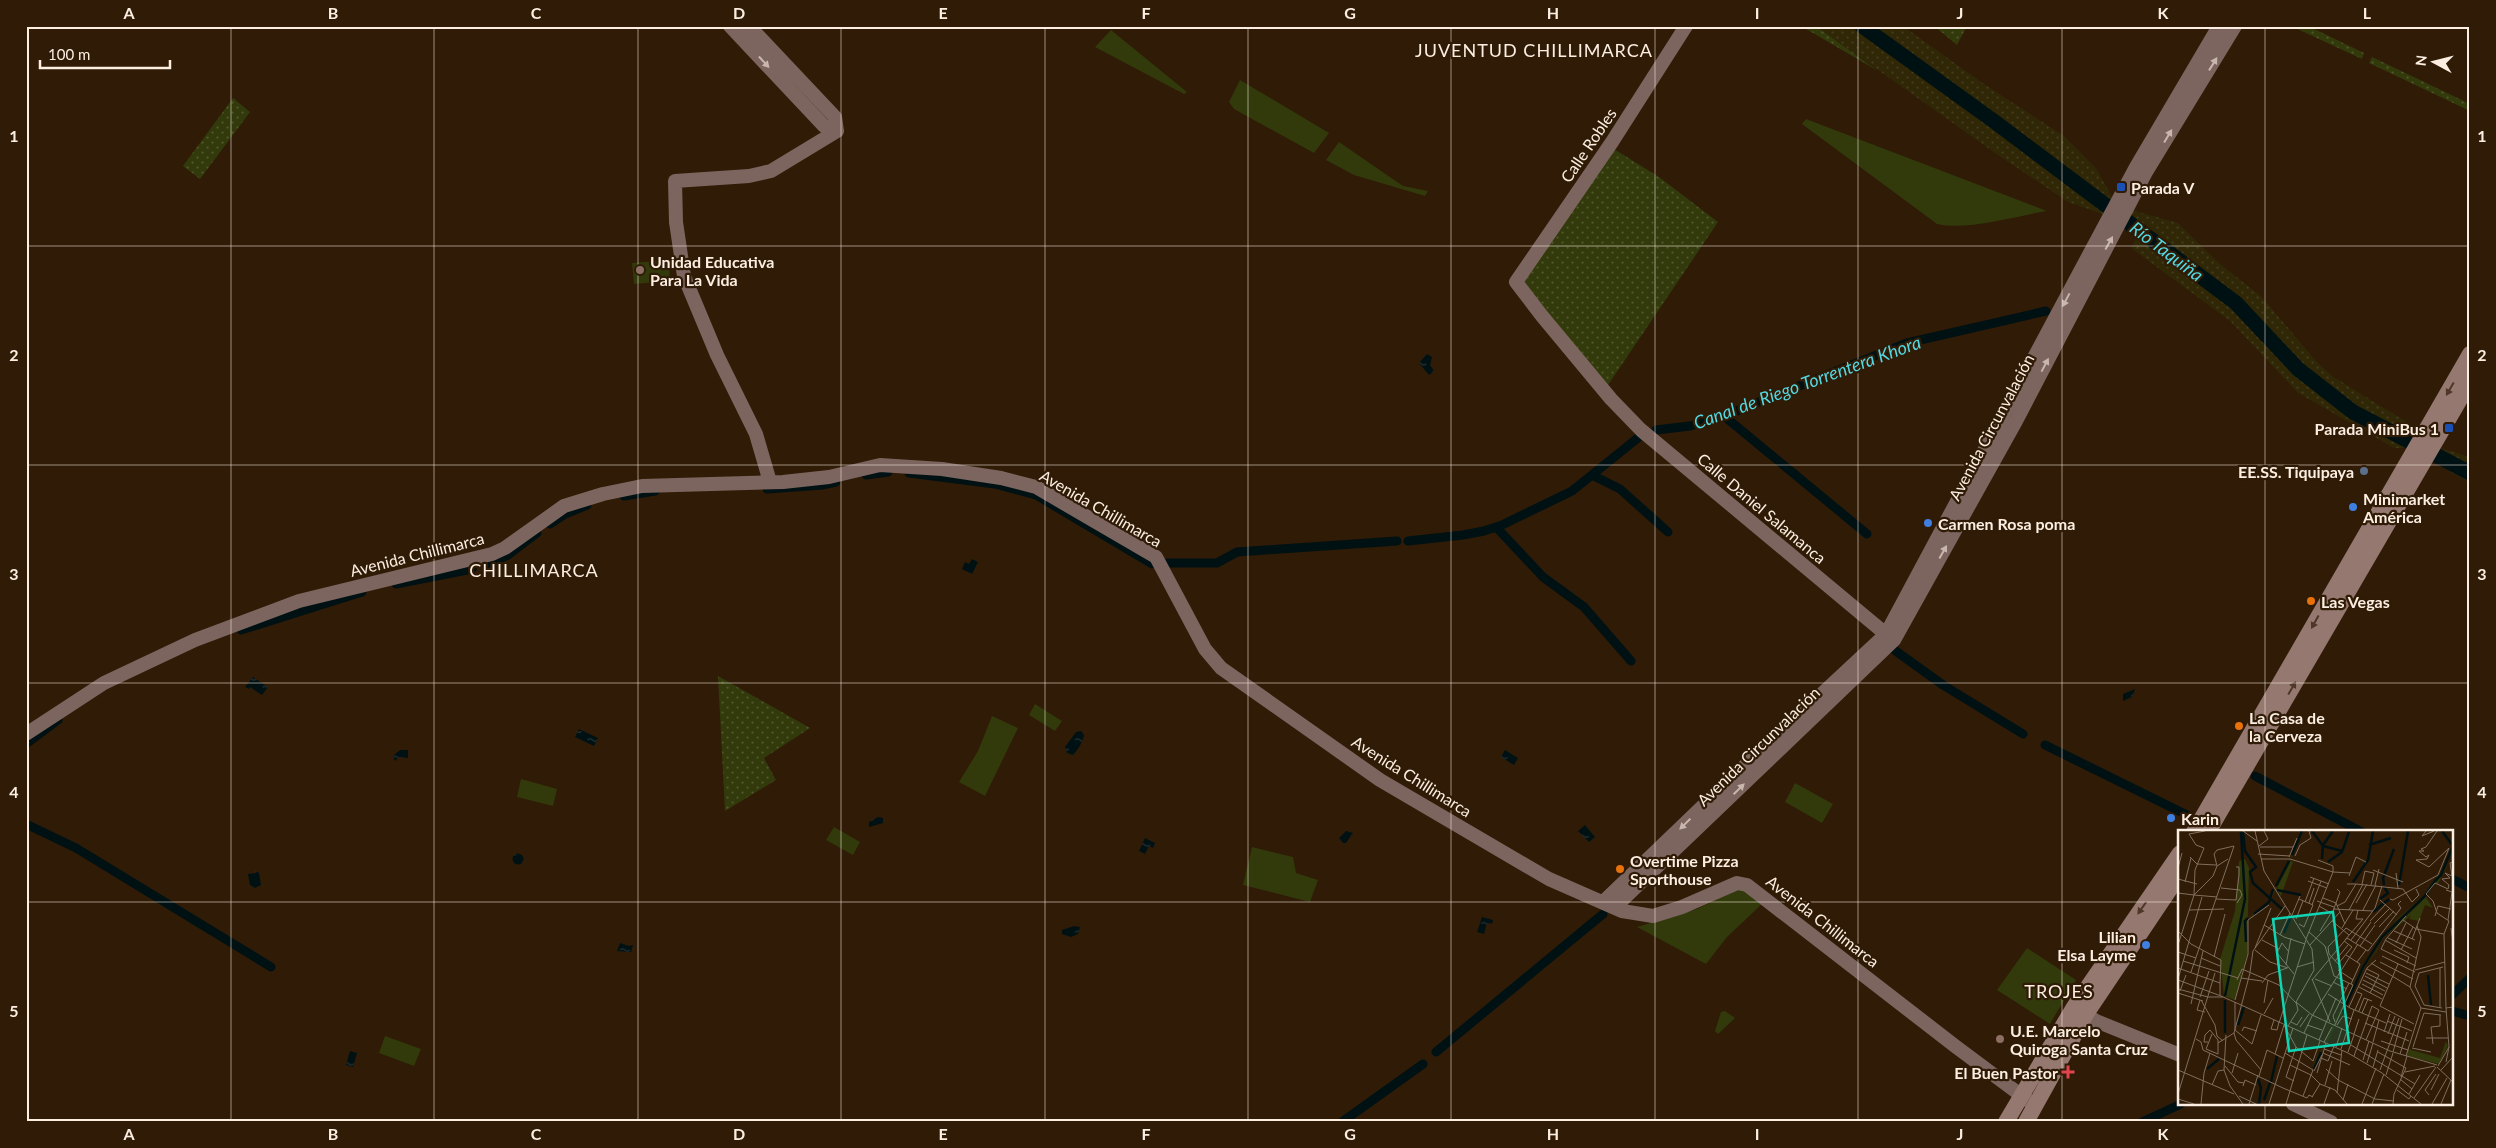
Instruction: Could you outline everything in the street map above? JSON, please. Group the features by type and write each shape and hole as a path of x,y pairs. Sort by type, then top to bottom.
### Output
{"main road":[{"path":"2424,448 2470,354"},
{"path":"2209,830 2236,775 2389,506 2424,448 2470,382"},
{"path":"2195,830 2236,775"},
{"path":"2026,1122 2080,1011 2178,856"},
{"path":"2006,1122 2021,1096 2080,1011 2178,877"}],"street":[{"path":"730,26 824,126 837,131"},
{"path":"749,26 835,117 837,131"},
{"name":"Calle Robles","path":"1516,282 1612,142 1686,26"},
{"name":"Avenida Circunvalación","path":"2126,200 2136,167 2219,26"},
{"name":"Avenida Circunvalación","path":"1609,905 1890,637 2016,421 2126,200 2146,172 2236,26"},
{"path":"770,482 756,434 717,355 684,276 676,222 675,181 749,176 771,171 837,131"},
{"name":"Calle Daniel Salamanca","path":"1516,282 1611,399 1641,430 1890,637"},
{"name":"Avenida Chillimarca","path":"26,734 104,683 195,640 299,601 492,554 505,548 564,506 603,494 642,486 770,482 829,476 880,465 962,472 1001,478 1036,487 1156,557 1206,649 1221,668 1380,780 1549,879 1633,914 1653,916 1682,907 1737,883 1747,885 2035,1105"},
{"path":"2080,1011 2096,1021 2178,1054"},
{"path":"2297,1106 2332,1122"}],"green space":[{"path":"1801,26 1816,26 1878,71"},
{"path":"1934,26 1967,26 1957,45"},
{"path":"2291,26 2308,26 2364,53 2362,59"},
{"path":"1111,30 1187,92 1184,94 1095,47"},
{"path":"2372,57 2470,104 2470,111 2369,63"},
{"path":"1240,80 1329,133 1314,153 1234,109 1229,102"},
{"path":"233,98 250,112 200,179 183,166"},
{"path":"1806,119 2047,211 1962,226 1937,224 1802,124"},
{"path":"1339,142 1403,186 1428,191 1425,196 1354,175 1326,160"},
{"path":"1614,149 1659,177 1718,222 1608,385 1523,284"},
{"path":"669,260 670,281 634,284 632,263"},
{"path":"718,676 810,728 764,758 776,780 725,811"},
{"path":"1035,704 1062,721 1055,731 1029,715"},
{"path":"992,716 1018,728 985,796 959,782 978,751"},
{"path":"521,779 557,789 553,806 517,797"},
{"path":"1795,783 1833,804 1822,823 1785,802"},
{"path":"834,827 860,842 853,855 826,840"},
{"path":"1252,847 1293,857 1296,873 1318,880 1310,902 1243,885"},
{"path":"1738,889 1747,891 1762,904 1727,937 1706,964 1637,927 1697,909"},
{"path":"2027,948 2076,980 2050,1024 1997,990"},
{"path":"1725,1011 1735,1018 1718,1034 1715,1031 1721,1012"},
{"path":"385,1036 421,1049 414,1066 379,1053"}],"sand":[{"path":"1816,26 1903,26 1984,84 2064,136 2096,168 2112,197 2139,212 2178,223 2220,264 2262,297 2315,360 2332,376 2418,429 2437,447 2470,457 2470,483 2409,448 2394,448 2298,393 2230,321 2131,248 2136,238 2130,229 2102,214 2068,202 1995,153"}],"water":[{"path":"1427,354 1432,357 1430,365 1434,371 1429,375 1419,363"},
{"path":"972,559 978,562 972,574 962,569 965,562 969,564"},
{"path":"253,677 268,687 262,695 250,687 249,689 245,687"},
{"path":"2135,689 2132,697 2123,701 2123,694"},
{"path":"579,729 598,738 594,746 575,737"},
{"path":"1081,731 1084,735 1078,748 1073,755 1067,753 1065,747 1076,732"},
{"path":"400,750 408,750 408,758 399,757 395,761 393,756"},
{"path":"1505,750 1518,758 1514,765 1501,757"},
{"path":"878,817 883,818 883,823 869,827 869,822"},
{"path":"1585,825 1595,837 1589,842 1578,831"},
{"path":"1346,831 1353,833 1346,843 1343,843 1339,838"},
{"path":"1145,838 1155,843 1153,848 1149,846 1145,854 1139,851"},
{"path":"518,853 524,859 518,865 512,859"},
{"path":"255,871 259,873 261,885 255,888 250,885 248,874 255,873"},
{"path":"1482,917 1493,920 1492,924 1487,923 1484,934 1477,932"},
{"path":"1074,926 1080,927 1078,934 1071,937 1062,934 1062,930"},
{"path":"620,943 629,946 633,945 631,952 617,951"},
{"path":"350,1051 357,1053 353,1067 346,1065"}],"waterway":[{"name":"Río Taquiña","path":"1862,26 1995,122 2236,303 2298,369 2353,412 2470,473"},
{"name":"Río Taquiña","path":"2130,229 2133,224"},
{"name":"Canal de Riego Torrentera Khora","path":"1656,430 1690,426 1724,416 1907,343 2046,311"},
{"path":"1724,416 1867,534"},
{"name":"Canal de Riego Torrentera Khora","path":"1408,541 1463,535 1502,525 1572,491 1639,437"},
{"name":"Canal de Riego Torrentera Khora","path":"866,475 888,472"},
{"name":"Canal de Riego Torrentera Khora","path":"909,473 995,484 1036,495 1152,564"},
{"path":"1592,475 1620,489 1668,532"},
{"name":"Canal de Riego Torrentera Khora","path":"767,489 822,485 836,482"},
{"name":"Canal de Riego Torrentera Khora","path":"624,496 655,491"},
{"name":"Canal de Riego Torrentera Khora","path":"550,524 565,514 587,505"},
{"path":"1496,527 1543,577 1584,607 1631,661"},
{"name":"Canal de Riego Torrentera Khora","path":"487,564 508,555 537,533"},
{"name":"Canal de Riego Torrentera Khora","path":"1167,563 1217,563 1237,552 1397,541"},
{"name":"Canal de Riego Torrentera Khora","path":"396,584 472,569"},
{"name":"Canal de Riego Torrentera Khora","path":"241,630 362,592"},
{"name":"Canal de Riego Torrentera Khora","path":"1893,649 1943,685 2023,734"},
{"name":"Canal de Riego Torrentera Khora","path":"26,744 58,720"},
{"name":"Canal de Riego Torrentera Khora","path":"2045,745 2189,816"},
{"name":"Canal de Riego Torrentera Khora","path":"2255,776 2358,830"},
{"path":"26,824 76,848 271,967"},
{"name":"Canal de Riego Torrentera Khora","path":"2454,880 2470,888"},
{"name":"Canal de Riego Torrentera Khora","path":"1436,1052 1603,914"},
{"name":"Canal de Riego Torrentera Khora","path":"2454,993 2470,978"},
{"name":"Canal de Riego Torrentera Khora","path":"2454,1012 2470,1016"},
{"name":"Canal de Riego Torrentera Khora","path":"1342,1122 1423,1064"},
{"name":"Canal de Riego Torrentera Khora","path":"2142,1122 2178,1105"}],"place":[{"name":"Parada V","path":"2121,187"},
{"name":"Unidad Educativa Para La Vida","path":"640,270"},
{"name":"Parada MiniBus 1","path":"2449,428"},
{"name":"EE.SS. Tiquipaya","path":"2364,471"},
{"name":"Minimarket América","path":"2353,507"},
{"name":"Carmen Rosa poma","path":"1928,523"},
{"name":"Las Vegas","path":"2311,601"},
{"name":"La Casa de la Cerveza","path":"2239,726"},
{"name":"Karin","path":"2171,818"},
{"name":"Overtime Pizza Sporthouse","path":"1620,869"},
{"name":"Lilian Elsa Layme","path":"2146,945"},
{"name":"U.E. Marcelo Quiroga Santa Cruz","path":"2000,1039"},
{"name":"El Buen Pastor","path":"2068,1072"}],"district":[{"name":"JUVENTUD CHILLIMARCA","path":"1534,50"},
{"name":"CHILLIMARCA","path":"534,570"},
{"name":"TROJES","path":"2059,991"}]}
